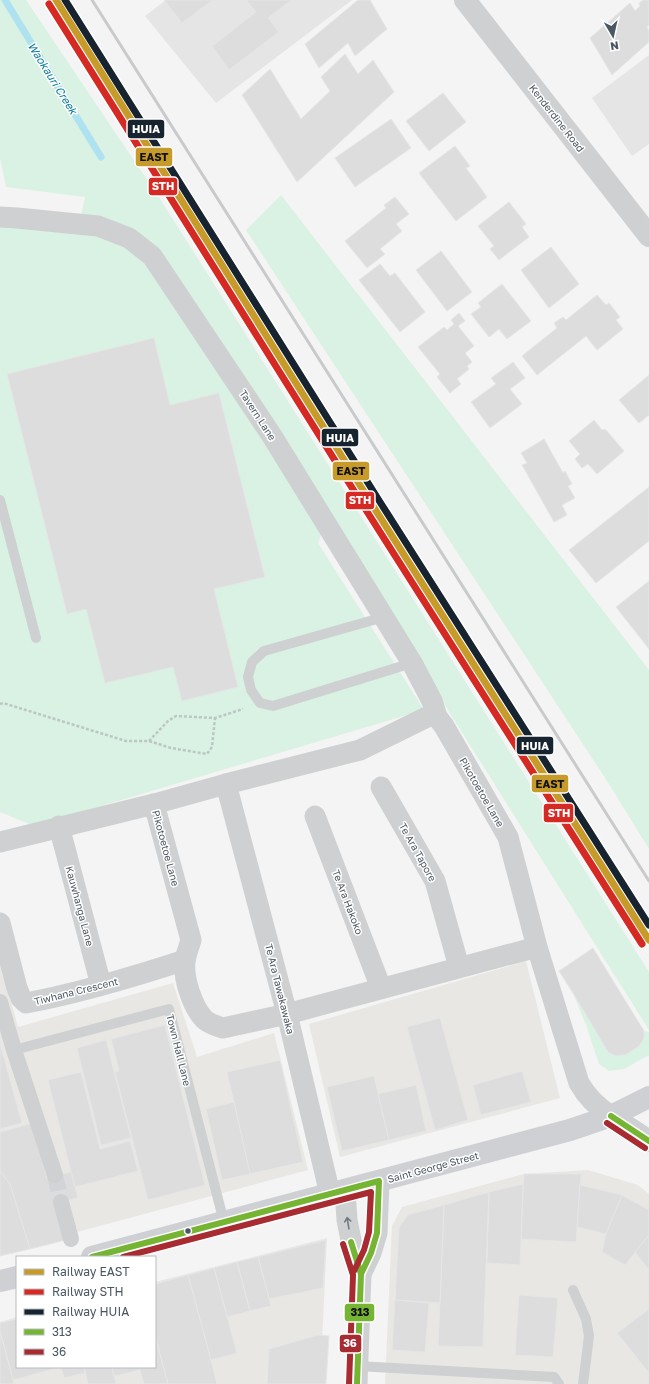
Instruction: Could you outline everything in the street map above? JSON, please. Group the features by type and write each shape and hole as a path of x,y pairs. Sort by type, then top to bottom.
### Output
{"main road":[{"name":"Saint George Street","path":"96,1256 553,1135 611,1116 649,1097"},
{"path":"611,1116 649,1141"},
{"path":"0,1281 16,1277"}],"street":[{"name":"Kenderdine Road","path":"465,0 649,236"},
{"name":"Tavern Lane","path":"0,218 17,218 98,226 129,238 152,256 272,436 384,617 412,663 432,701 437,717"},
{"name":"Pikotoetoe Lane","path":"537,947 287,1014 224,1028 216,1026 204,1019 190,994 185,960 192,940 154,804 360,750 427,717 432,715 437,717 444,726 508,836 537,947 578,1083 591,1101 611,1116"},
{"name":"Te Ara Tawakawaka","path":"226,784 287,1014 347,1220 353,1250 361,1274"},
{"name":"Te Ara Tapore","path":"381,787 435,881 459,968"},
{"path":"0,842 59,826 154,804"},
{"name":"Te Ara Hakoko","path":"315,816 381,988"},
{"name":"Kauwhanga Lane","path":"59,826 101,985"},
{"name":"Tiwhana Crescent","path":"0,923 17,988 21,998 26,1003 58,997 185,960"},
{"path":"0,1002 14,1050 55,1175"},
{"path":"357,1375 361,1274 371,1253 377,1233 379,1181"},
{"path":"61,1202 71,1239"}],"lane":[{"path":"0,500 36,638"},
{"path":"384,617 264,651 252,662 248,677 251,690 260,703 273,706 412,663"},
{"name":"Town Hall Lane","path":"14,1050 169,1009 224,1222"},
{"path":"573,1290 586,1319 589,1336 582,1384"},
{"path":"357,1375 554,1377 559,1384"}],"path":[{"path":"0,704 3,703 126,741 149,742 171,748 207,754 212,747 215,718"},
{"path":"149,742 168,721 176,716 215,718 260,703"}],"shaded area":[{"path":"166,0 352,0 216,103 145,16"},
{"path":"649,55 649,144 632,156 592,98"},
{"path":"0,961 18,1027 173,983 197,1057 274,1033 308,1170 62,1236 0,1251"},
{"path":"526,961 560,1098 340,1157 309,1024"},
{"path":"588,1170 638,1185 649,1194 649,1384 385,1384 392,1226 402,1207 524,1174"},
{"path":"327,1238 320,1384 0,1384 0,1322 16,1317 16,1368 156,1368 156,1282"}],"green space":[{"path":"0,0 26,0 162,202 649,972 649,1030 324,513 323,530 318,543 424,710 34,826 0,812 0,226 79,233 85,197 6,187 0,158"},
{"path":"281,195 649,670 649,849 609,784 246,230"},
{"path":"573,993 608,1052 620,1055 632,1051 639,1045 644,1031 649,1032 649,1055 624,1069 609,1071 599,1064 586,1025"}],"building":[{"path":"164,0 213,0 182,23"},
{"path":"246,0 292,0 268,18 279,32 229,70 212,46 256,12"},
{"path":"358,0 370,0 387,29 355,56 348,43 319,68 305,44"},
{"path":"643,0 649,0 649,25 647,27 649,31 649,42 612,75 590,38 630,3 635,11 640,6 639,3"},
{"path":"345,54 358,74 373,60 394,92 297,182 242,95 270,69 301,119 330,91 321,77"},
{"path":"443,93 466,122 429,151 406,121"},
{"path":"391,119 411,148 355,187 335,158"},
{"path":"455,146 470,166 466,168 487,197 456,221 419,173"},
{"path":"395,197 409,214 396,224 402,231 380,249 385,254 367,268 345,241 386,208 384,205"},
{"path":"509,202 526,224 522,227 529,237 499,260 490,249 494,246 478,226"},
{"path":"551,247 579,284 549,308 521,270"},
{"path":"441,251 472,292 447,311 416,270"},
{"path":"380,264 390,276 395,273 425,312 400,332 359,280"},
{"path":"502,284 531,321 507,339 499,329 489,337 471,314 481,307 478,303"},
{"path":"597,295 606,305 609,303 620,317 616,320 623,329 597,350 586,336 537,375 522,356 557,328 554,323 563,317 566,320"},
{"path":"459,313 465,321 458,326 474,346 465,353 472,362 467,366 469,369 457,379 461,384 450,393 437,377 440,374 418,347 444,327 447,330 454,324 451,320"},
{"path":"154,338 170,405 219,393 265,577 214,589 238,687 182,701 173,667 105,683 86,609 67,614 7,374"},
{"path":"513,362 525,378 510,389 522,404 490,428 471,402 496,384 491,378"},
{"path":"649,375 649,415 639,423 619,400"},
{"path":"594,420 602,430 605,429 624,451 597,474 588,464 582,468 575,459 580,454 569,441"},
{"path":"544,439 563,473 565,471 572,484 568,486 575,498 562,505 567,515 554,522 522,465 527,463 521,453"},
{"path":"649,487 649,541 596,583 569,550"},
{"path":"649,581 649,649 616,607"},
{"path":"593,948 644,1031 644,1038 639,1046 627,1054 616,1056 608,1052 559,971"},
{"path":"440,1018 468,1120 435,1130 407,1027"},
{"path":"165,1025 205,1185 148,1200 115,1072 119,1071 111,1039"},
{"path":"106,1040 131,1138 101,1145 77,1048"},
{"path":"0,1043 22,1123 0,1129"},
{"path":"280,1060 303,1162 250,1174 227,1072"},
{"path":"522,1071 531,1102 481,1115 473,1085"},
{"path":"81,1072 100,1149 130,1141 138,1171 75,1187 48,1080"},
{"path":"374,1076 389,1140 342,1151 327,1087"},
{"path":"416,1085 426,1131 389,1140 378,1094"},
{"path":"234,1102 250,1174 222,1180 206,1109"},
{"path":"33,1123 47,1178 71,1172 78,1198 60,1202 70,1239 30,1249 10,1184 0,1171 0,1132"},
{"path":"0,1171 10,1184 30,1249 0,1256"},
{"path":"524,1174 581,1174 576,1242 521,1239"},
{"path":"523,1184 520,1265 487,1263 489,1192"},
{"path":"580,1185 622,1195 606,1234 577,1227"},
{"path":"489,1192 483,1347 438,1346 444,1205"},
{"path":"622,1195 649,1210 649,1235 625,1265 602,1252 606,1234"},
{"path":"444,1205 440,1303 395,1300 399,1227 408,1215"},
{"path":"649,1235 649,1270 635,1252"},
{"path":"326,1240 323,1288 269,1299 258,1257"},
{"path":"258,1257 271,1306 250,1311 237,1262"},
{"path":"237,1262 250,1311 227,1317 214,1268"},
{"path":"214,1268 237,1353 211,1360 188,1275"},
{"path":"188,1275 217,1384 168,1384 156,1340 156,1284"},
{"path":"519,1295 558,1298 553,1357 515,1355"},
{"path":"395,1300 429,1303 425,1352 392,1350"},
{"path":"649,1309 649,1373 617,1333"},
{"path":"16,1319 16,1368 56,1368 13,1380 0,1331 0,1323"},
{"path":"0,1331 13,1380 14,1384 0,1384"},
{"path":"318,1335 329,1336 326,1384 267,1384 269,1349"},
{"path":"156,1340 168,1384 144,1384 139,1368 156,1368"},
{"path":"61,1368 84,1368 85,1373 64,1378"},
{"path":"84,1368 112,1368 116,1384 88,1384"},
{"path":"112,1368 139,1368 140,1370 114,1376"}],"waterway":[{"name":"Waokauri Creek","path":"5,0 101,157"}],"tunnel":[{"path":"55,1175 61,1202"}],"railway":[{"path":"92,0 649,881"}],"rail line":[{"name":"EAST","path":"56,0 373,506 649,940"},
{"name":"HUIA","path":"65,0 380,502 649,925"},
{"name":"STH","path":"49,4 366,510 642,944"}],"transit line":[{"name":"313","path":"611,1116 649,1141"},
{"name":"36","path":"607,1123 645,1148"},
{"name":"313","path":"96,1256 379,1181 377,1233 371,1253 361,1274"},
{"name":"36","path":"127,1256 371,1192 369,1232 364,1250 354,1271"},
{"name":"313","path":"351,1242 361,1274 357,1384"},
{"name":"36","path":"343,1244 353,1275 349,1384"}]}
